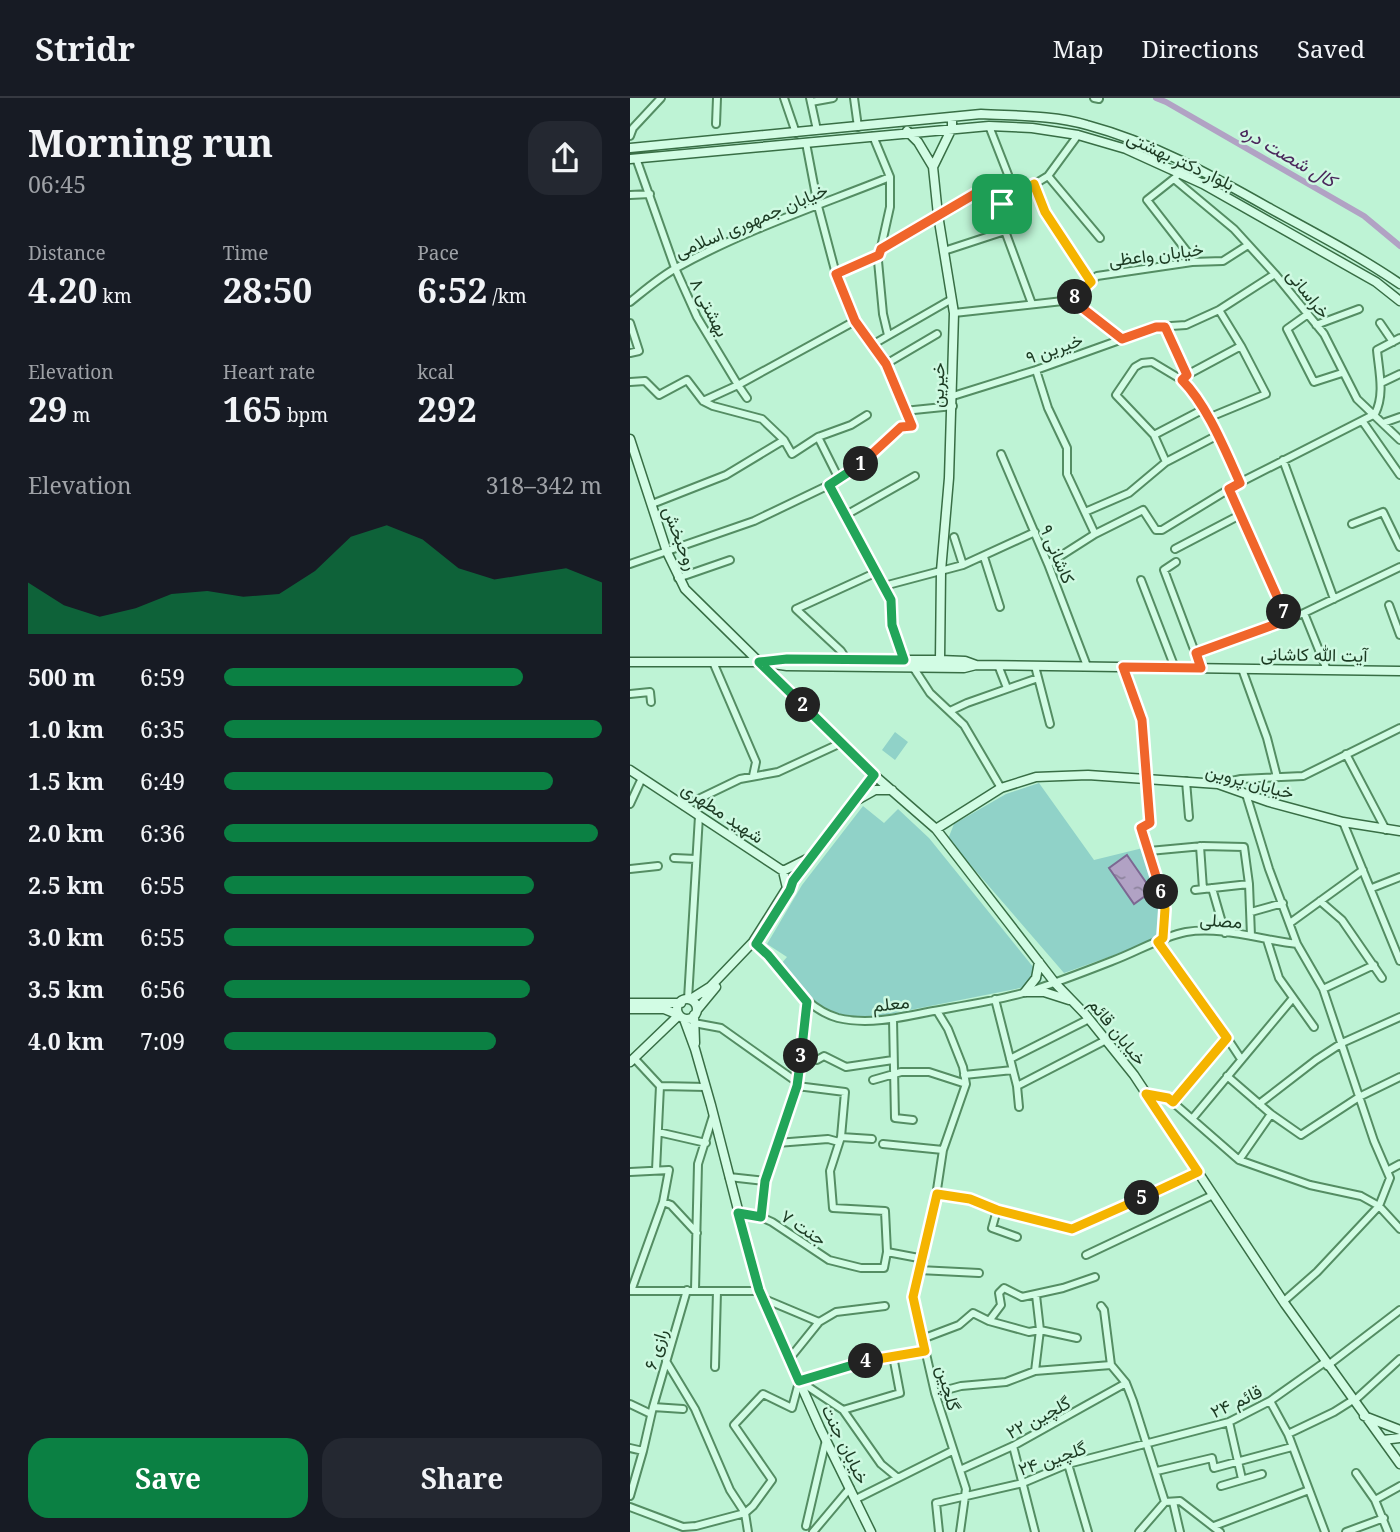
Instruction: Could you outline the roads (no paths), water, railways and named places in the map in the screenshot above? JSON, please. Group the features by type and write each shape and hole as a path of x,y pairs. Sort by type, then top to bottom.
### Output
{"street":[{"path":"630,136 649,108 662,98"},
{"path":"716,124 718,98"},
{"path":"784,98 796,133"},
{"path":"817,131 811,100 833,98"},
{"path":"854,98 858,127"},
{"name":"بلوار دکتر بهشتی","path":"630,148 981,114 1084,124 1132,138 1186,161 1400,284"},
{"path":"933,167 952,128 952,117"},
{"path":"906,121 907,133"},
{"path":"989,126 1016,195"},
{"name":"بلوار دکتر بهشتی","path":"633,158 989,126 1032,128 1078,135 1126,149 1176,176 1213,190 1376,282 1400,301"},
{"name":"خیرین","path":"907,133 918,142 933,167 954,313 953,401 941,570 940,660"},
{"path":"836,274 880,252 990,185 1002,204 1048,176 1078,135"},
{"path":"873,136 890,177 890,207 878,261 883,314 888,335"},
{"path":"720,139 722,151"},
{"path":"630,564 754,521 829,485 862,464 901,427 912,426 886,364 855,321 836,274 818,206 806,143"},
{"name":"بهشتی ۸","path":"633,158 650,194 675,268 697,317 747,398"},
{"path":"1048,176 1100,238"},
{"path":"1176,176 1147,200 1189,254 1192,262"},
{"name":"خراسانی","path":"1176,176 1234,229 1275,274 1324,334 1357,398 1400,440"},
{"name":"خیابان جمهوری اسلامی","path":"630,302 675,268 763,227 890,177"},
{"path":"1034,184 1045,212 1091,282"},
{"path":"1205,204 1213,190"},
{"path":"630,195 650,194"},
{"path":"1287,232 1293,221"},
{"path":"944,251 1005,231 1032,304"},
{"name":"خیابان واعظی","path":"1072,300 1097,276 1192,262 1223,261 1248,245"},
{"name":"خیرین ۹","path":"904,411 953,401 1156,327 1186,325 1219,310 1275,274"},
{"path":"873,345 952,299"},
{"path":"954,313 1072,300 1122,339"},
{"path":"1316,325 1359,309"},
{"path":"1208,418 1266,394 1219,310"},
{"path":"1308,314 1287,329 1314,382 1342,373"},
{"path":"703,401 738,385 855,321"},
{"path":"630,323 639,351 630,353"},
{"path":"1048,564 1095,534 1143,510 1159,531 1272,465 1375,414 1380,404 1381,383 1377,350 1397,340 1380,323"},
{"path":"1165,327 1184,377 1218,435 1240,483"},
{"path":"886,364 937,334"},
{"path":"1184,377 1241,346"},
{"path":"1166,462 1154,435 1116,395 1135,367 1142,362 1152,362 1184,377"},
{"path":"1035,370 1048,408 1068,448 1068,474 1095,534"},
{"path":"1381,383 1400,374"},
{"path":"630,382 645,381 659,395 687,380 703,401 727,411 762,419 784,440 792,454 818,438 851,425 867,415"},
{"path":"1154,435 1202,410"},
{"path":"1383,423 1400,417"},
{"path":"1363,422 1400,475"},
{"path":"1085,512 1129,493 1166,462 1218,435"},
{"path":"818,438 839,479"},
{"name":"روحبخش","path":"630,439 678,578 685,589 759,662"},
{"path":"652,504 726,475 784,440"},
{"name":"کاشانی ۹","path":"1001,454 1048,564 1087,666"},
{"path":"1283,460 1334,598"},
{"path":"846,515 915,476"},
{"path":"829,485 891,600 892,625 904,660"},
{"path":"1229,489 1287,620"},
{"path":"1352,524 1383,512 1400,547"},
{"path":"1175,549 1240,516"},
{"path":"884,586 963,565 1035,532"},
{"path":"954,537 963,565"},
{"path":"984,556 1000,607"},
{"path":"678,578 730,561"},
{"path":"1175,562 1164,570 1201,668"},
{"path":"1196,653 1304,613 1400,567"},
{"path":"847,660 841,651 796,609 877,572"},
{"path":"1141,580 1175,668"},
{"path":"1389,605 1400,635"},
{"path":"1304,613 1327,670"},
{"name":"آیت الله کاشانی","path":"630,662 940,660 965,661 976,665"},
{"path":"713,662 756,762 753,776"},
{"name":"آیت الله کاشانی","path":"759,662 787,666 964,668 998,665 1400,671"},
{"name":"خیابان قائم","path":"759,662 874,775 936,829 1055,983 1106,1040 1146,1094 1326,1364 1400,1464"},
{"path":"998,665 1007,688"},
{"path":"1035,666 1050,724"},
{"path":"914,667 930,693 964,724 1001,788"},
{"path":"1123,667 1142,720 1150,823 1141,828 1165,909 1160,940 1241,1059"},
{"path":"1242,668 1267,738 1277,777"},
{"path":"950,711 1038,678"},
{"path":"630,694 650,692 650,702"},
{"path":"1218,784 1241,779 1303,776 1400,728"},
{"path":"684,806 740,779 778,772 841,743"},
{"path":"1346,754 1386,830"},
{"name":"شهید مطهری","path":"630,770 783,871"},
{"path":"681,1017 678,1008 710,987 753,942 790,884 874,775"},
{"name":"خیابان پروین","path":"936,829 1001,788 1036,777 1088,775 1218,784 1343,822 1400,831"},
{"path":"630,804 642,778"},
{"path":"1186,781 1189,817"},
{"path":"853,803 875,790 892,790"},
{"path":"1246,794 1269,869 1297,944 1323,989 1359,1097 1390,1178 1379,1206 1317,1272 1284,1301"},
{"path":"687,1000 699,816"},
{"path":"1343,822 1400,961"},
{"path":"1149,851 1200,846 1244,848 1249,884 1251,936"},
{"path":"1200,846 1199,889 1249,884"},
{"path":"695,1016 713,989 756,944 790,890 783,871 812,856"},
{"path":"674,858 696,859"},
{"path":"630,869 658,866"},
{"path":"1290,923 1363,870"},
{"path":"1372,888 1400,877"},
{"path":"1212,888 1225,933"},
{"path":"1320,901 1342,920 1382,978"},
{"path":"1251,912 1283,903"},
{"name":"مصلی","path":"1055,983 1160,940 1189,932 1225,933 1297,944"},
{"path":"1267,940 1279,978 1314,1027"},
{"name":"معلم","path":"756,944 807,1002 837,1018 893,1019 995,999 1055,983"},
{"path":"1025,992 1036,978 1039,962"},
{"path":"1323,989 1374,965"},
{"path":"1025,992 1044,992 1072,1001"},
{"path":"1192,1119 1293,998"},
{"path":"995,999 1017,1086 1018,1107"},
{"path":"630,1003 687,1000 697,1004 695,1016"},
{"path":"761,1217 765,1181 797,1084 807,1002"},
{"path":"630,1009 664,1009 681,1017 695,1016 721,1028 797,1084 845,1092 840,1140 830,1171 833,1208 885,1211 887,1252 924,1259"},
{"path":"937,1011 954,1044 966,1084"},
{"name":"خیابان جنت","path":"695,1016 695,1049"},
{"path":"681,1017 632,1060 660,1086 705,1087"},
{"name":"خیابان جنت","path":"681,1017 695,1049 760,1294 871,1532"},
{"path":"1259,1104 1342,1043 1400,1017"},
{"path":"893,1019 895,1118 913,1120"},
{"path":"1010,1059 1088,1019"},
{"path":"1173,1102 1227,1038"},
{"path":"1017,1086 1106,1040"},
{"path":"801,1055 817,1060 824,1056 846,1067 893,1060"},
{"path":"964,1075 1013,1070"},
{"path":"873,1080 893,1074 929,1072 966,1084"},
{"path":"1227,1076 1271,1114 1301,1135 1359,1097 1400,1077"},
{"name":"گلچین","path":"960,1532 966,1489 935,1393 913,1297 924,1259 943,1150 966,1084"},
{"path":"656,1171 660,1086"},
{"path":"1146,1094 1168,1098 1238,1160 1310,1185 1361,1196 1379,1206 1400,1229"},
{"path":"1238,1160 1271,1114"},
{"name":"رازی ۶","path":"630,1496 666,1361 691,1290 697,1233 698,1164 713,1116"},
{"path":"658,1132 706,1143"},
{"path":"777,1143 872,1139"},
{"path":"883,1144 943,1150"},
{"path":"1387,1171 1400,1164"},
{"path":"630,1172 669,1170 663,1202 630,1291 717,1290 760,1294 819,1322"},
{"path":"937,1194 970,1199 997,1210 1072,1229 1198,1172"},
{"path":"729,1177 765,1181"},
{"path":"1086,1255 1213,1195"},
{"path":"663,1202 671,1205 697,1233"},
{"path":"997,1210 992,1228 1017,1237"},
{"name":"جنت ۷","path":"738,1213 772,1222 829,1260 861,1268 884,1268 887,1252"},
{"path":"919,1270 979,1273"},
{"path":"989,1321 1001,1305 999,1293 1004,1288 1022,1297 1096,1277"},
{"path":"715,1367 717,1290"},
{"path":"1035,1371 1040,1330 1036,1295"},
{"path":"790,1358 819,1322 836,1312 885,1306"},
{"path":"1101,1306 1104,1310 1111,1365 1126,1383 1180,1532"},
{"name":"قائم ۲۴","path":"1148,1443 1229,1423 1270,1401 1326,1364 1400,1310"},
{"path":"922,1339 959,1325 973,1313 989,1321 1029,1332 1040,1330 1077,1338"},
{"path":"799,1381 846,1366 925,1351"},
{"path":"843,1410 900,1392 893,1356"},
{"path":"1288,1434 1354,1401 1400,1359"},
{"path":"666,1361 695,1409 730,1490 745,1513 748,1532"},
{"path":"935,1393 961,1386 1006,1382 1035,1371 1111,1365"},
{"path":"799,1381 843,1410 881,1464 898,1478"},
{"path":"630,1507 683,1527 716,1522 745,1513 772,1479 734,1425 763,1394 792,1408 799,1381"},
{"name":"گلچین ۲۲","path":"960,1470 1013,1446 1126,1383"},
{"path":"1270,1401 1288,1434 1325,1532"},
{"path":"630,1404 652,1410 683,1409"},
{"path":"1364,1416 1400,1430"},
{"path":"1229,1423 1242,1479"},
{"path":"1382,1440 1400,1438"},
{"path":"806,1526 826,1440"},
{"name":"گلچین ۲۴","path":"939,1532 936,1503 1023,1483 1068,1464 1148,1443"},
{"path":"1013,1446 1035,1532"},
{"path":"1157,1471 1212,1458 1213,1468 1292,1447"},
{"path":"630,1448 643,1451"},
{"path":"856,1499 952,1451"},
{"path":"1068,1464 1088,1532"},
{"path":"1356,1473 1375,1500 1388,1532"},
{"path":"1221,1486 1262,1474"},
{"path":"1375,1500 1400,1486"},
{"path":"813,1532 850,1488"},
{"path":"1211,1527 1309,1490"},
{"path":"1139,1532 1169,1502 1180,1501 1220,1532"},
{"path":"1346,1532 1384,1518"},
{"path":"716,1522 718,1532"}],"water":[{"path":"1127,855 1152,891 1134,904 1109,868"}],"waterway":[{"name":"کال شصت دره","path":"1156,98 1364,216 1400,246"}]}
